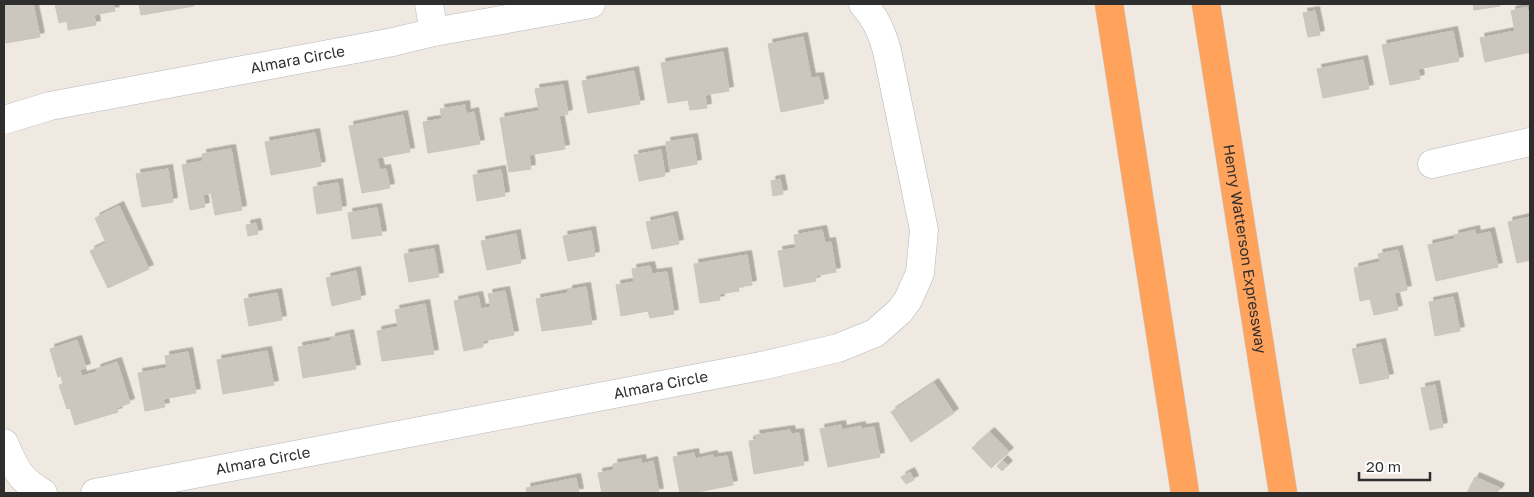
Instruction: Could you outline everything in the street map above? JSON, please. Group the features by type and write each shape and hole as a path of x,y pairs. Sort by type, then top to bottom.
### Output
{"highway":[{"path":"1109,4 1185,493"},
{"name":"Henry Watterson Expressway","path":"1206,4 1283,493"}],"street":[{"path":"429,4 434,32"},
{"name":"Almara Circle","path":"4,120 50,106 393,42 434,32 591,4"},
{"name":"Almara Circle","path":"95,493 761,366 838,348 875,333 900,311 908,300 920,273 924,230 882,32 872,14 863,4"},
{"path":"1432,164 1530,142"},
{"path":"4,443 17,472 29,485 43,493"}],"building":[{"path":"4,4 33,4 40,37 6,43"},
{"path":"55,4 113,4 115,11 94,15 96,25 68,30 67,21 59,23"},
{"path":"139,4 194,4 194,6 141,15"},
{"path":"1473,4 1500,4 1500,6 1474,10"},
{"path":"1527,7 1530,22 1530,52 1485,62 1480,38 1515,31 1511,11"},
{"path":"1315,11 1320,35 1308,37 1303,13"},
{"path":"1453,31 1459,61 1418,69 1420,79 1390,85 1382,45"},
{"path":"803,37 811,78 819,77 824,103 781,112 768,44"},
{"path":"723,52 729,91 705,95 707,108 690,110 688,100 668,103 661,63"},
{"path":"1363,60 1369,89 1323,98 1317,69"},
{"path":"634,71 640,104 588,113 582,81"},
{"path":"563,85 568,114 559,116 565,149 529,155 531,169 509,172 500,118 539,111 535,89"},
{"path":"465,105 466,114 474,112 480,144 428,153 423,122 442,119 440,109"},
{"path":"403,115 410,152 377,158 380,170 386,169 390,188 362,193 349,126"},
{"path":"315,133 321,166 271,175 265,142"},
{"path":"693,138 697,164 670,169 666,142"},
{"path":"231,149 242,210 215,215 211,193 203,195 205,207 190,210 182,165 203,161 202,154"},
{"path":"661,150 665,176 639,181 634,155"},
{"path":"168,169 173,202 142,207 136,174"},
{"path":"501,170 505,196 477,201 473,175"},
{"path":"780,179 783,194 773,196 771,181"},
{"path":"338,183 342,210 317,214 313,187"},
{"path":"119,206 149,269 108,288 90,251 106,243 95,218"},
{"path":"377,208 382,235 352,239 348,213"},
{"path":"673,216 679,244 652,249 646,222"},
{"path":"1530,217 1530,260 1517,263 1508,222"},
{"path":"256,223 258,234 248,236 246,225"},
{"path":"822,230 825,243 831,242 836,272 815,276 816,281 784,287 778,251 796,248 794,235"},
{"path":"1475,230 1476,235 1490,232 1498,267 1436,281 1428,245 1455,239 1454,235"},
{"path":"591,231 595,256 568,261 563,236"},
{"path":"516,234 521,263 487,270 481,241"},
{"path":"434,249 439,277 409,282 404,254"},
{"path":"1398,250 1407,290 1394,293 1398,310 1374,315 1370,299 1360,301 1354,268 1380,262 1378,254"},
{"path":"747,255 752,285 738,287 739,291 719,294 720,300 700,303 694,264"},
{"path":"650,266 652,274 667,272 674,314 650,318 648,311 621,316 616,285 634,282 632,269"},
{"path":"356,271 361,299 332,306 326,278"},
{"path":"586,287 592,324 542,331 536,299 568,293 568,290"},
{"path":"505,291 514,335 483,341 483,347 464,351 454,301 478,296 481,309 491,307 488,294"},
{"path":"277,293 282,320 249,326 244,299"},
{"path":"1453,297 1460,331 1435,336 1429,302"},
{"path":"425,304 434,354 382,361 377,331 398,327 395,310"},
{"path":"349,334 356,369 303,378 298,347 331,341 331,338"},
{"path":"77,340 86,368 80,370 82,376 97,372 96,369 117,362 130,403 116,408 118,412 75,425 70,408 67,409 59,385 63,384 61,376 58,377 50,349"},
{"path":"1381,343 1389,378 1360,384 1352,349"},
{"path":"267,351 274,385 223,394 217,360"},
{"path":"188,352 196,393 163,399 165,407 145,411 138,373 167,368 165,356"},
{"path":"934,383 954,413 911,442 891,412"},
{"path":"1435,385 1443,427 1430,430 1421,388"},
{"path":"841,425 842,430 861,426 861,429 874,427 880,457 828,467 820,429"},
{"path":"790,430 791,434 799,433 804,465 754,474 749,441 756,440 755,435"},
{"path":"990,432 1009,452 991,468 972,448"},
{"path":"694,453 695,459 713,455 713,458 727,456 733,485 693,493 680,493 673,457"},
{"path":"641,459 642,464 653,461 659,493 602,493 598,473 614,470 613,464"},
{"path":"1003,460 1008,465 1002,471 997,466"},
{"path":"910,472 914,480 906,484 901,477"},
{"path":"1475,477 1500,488 1497,493 1467,493"},
{"path":"576,478 579,493 527,493 526,488"}]}
